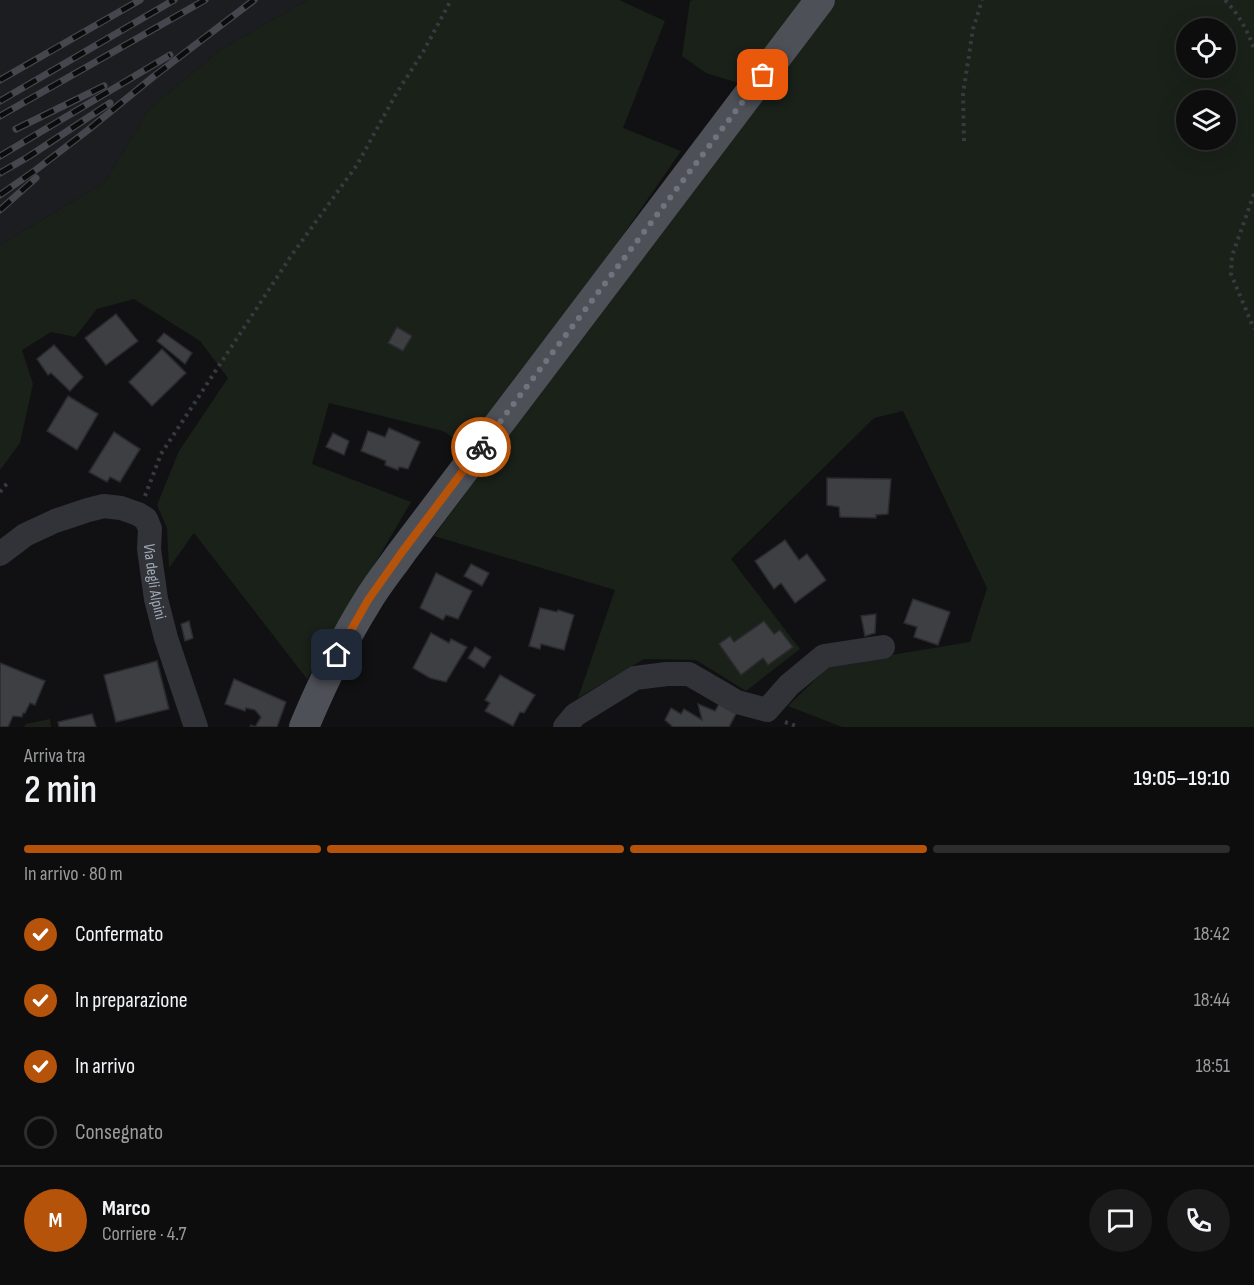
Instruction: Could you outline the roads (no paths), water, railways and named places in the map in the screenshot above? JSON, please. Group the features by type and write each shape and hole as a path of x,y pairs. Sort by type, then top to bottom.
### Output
{"main road":[{"path":"304,727 326,676 348,635 388,571 820,0"}],"street":[{"name":"Via degli Alpini","path":"0,554 25,535 55,521 104,506 122,508 146,519 150,529 149,549 156,599 166,638 196,727"},
{"path":"565,727 575,715 635,678 667,674 689,674 737,702 767,710 789,685 824,656 882,647"}],"railway":[{"path":"0,80 140,0"},
{"path":"0,101 174,0"},
{"path":"0,116 205,0"},
{"path":"0,195 88,130 254,0"},
{"path":"0,156 170,55"},
{"path":"16,129 104,86"},
{"path":"0,173 110,103"},
{"path":"0,210 36,178"}]}
